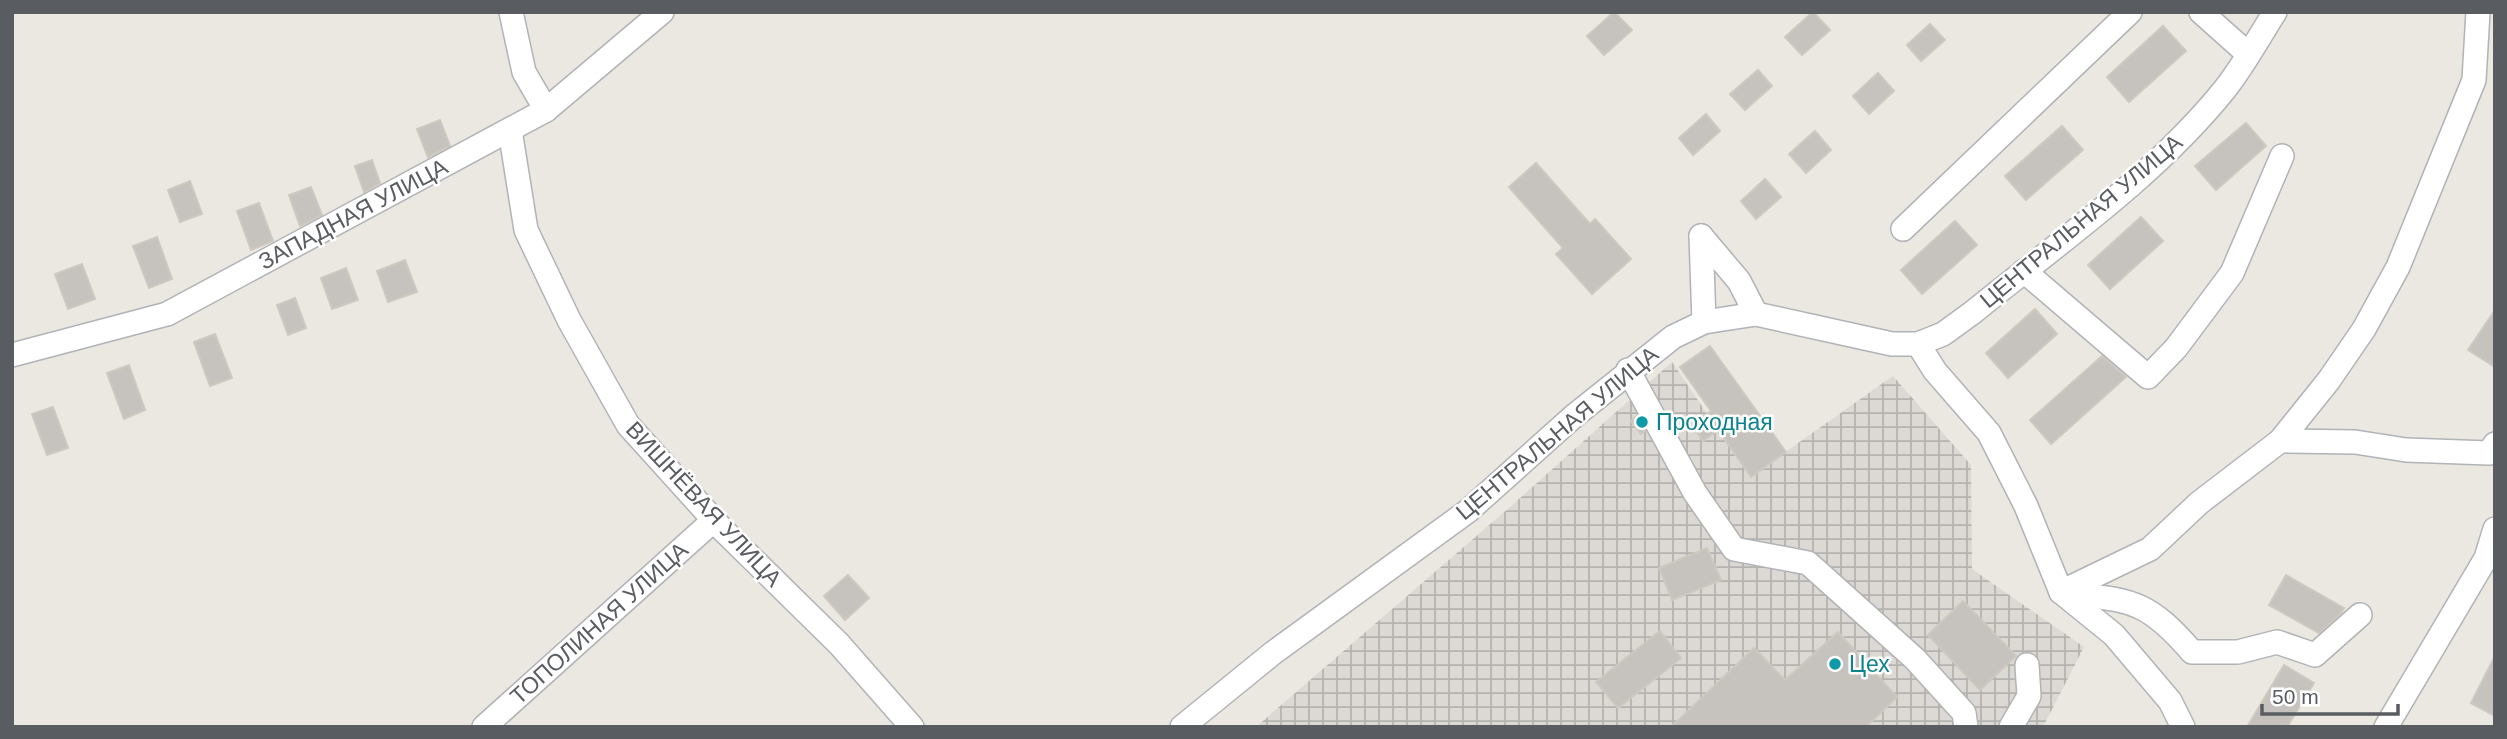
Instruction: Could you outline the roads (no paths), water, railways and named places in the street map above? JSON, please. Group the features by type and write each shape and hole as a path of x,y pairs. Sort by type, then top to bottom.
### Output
{"street":[{"path":"511,12 524,72 546,110"},
{"name":"ЗАПАДНАЯ УЛИЦА","path":"12,355 167,314 546,110 662,12"},
{"path":"1903,229 2130,12"},
{"path":"2201,12 2248,54"},
{"name":"ЦЕНТРАЛЬНАЯ УЛИЦА","path":"1182,727 1273,653 1468,510 1628,370 1673,337 1704,322 1756,314 1892,344 1919,344 1943,334 2142,174 2187,131 2226,88 2275,12"},
{"path":"2061,592 2150,550 2199,503 2280,441 2343,360 2398,267 2474,80 2478,12"},
{"name":"ВИШНЁВАЯ УЛИЦА","path":"510,130 526,230 569,320 628,425 713,520 839,644 912,727"},
{"path":"2024,271 2148,377 2176,348 2232,273 2283,156"},
{"path":"1704,322 1701,236 1739,281 1756,314"},
{"path":"1919,344 1935,371 1989,433 2026,506 2061,592 2114,635 2170,701 2183,727"},
{"path":"1628,370 1695,493 1734,549 1808,562 1915,659 1965,713 1966,727"},
{"path":"2280,441 2355,442 2406,450 2493,457"},
{"name":"ТОПОЛИНАЯ УЛИЦА","path":"484,727 713,520"},
{"path":"2386,727 2486,558 2495,529"},
{"path":"2061,592 2133,602 2166,622 2192,652 2238,652 2277,642 2315,655 2360,615"},
{"path":"2011,727 2029,696 2027,665"}],"place":[{"name":"Проходная","path":"1642,422"},
{"name":"Цех","path":"1835,664"}]}
